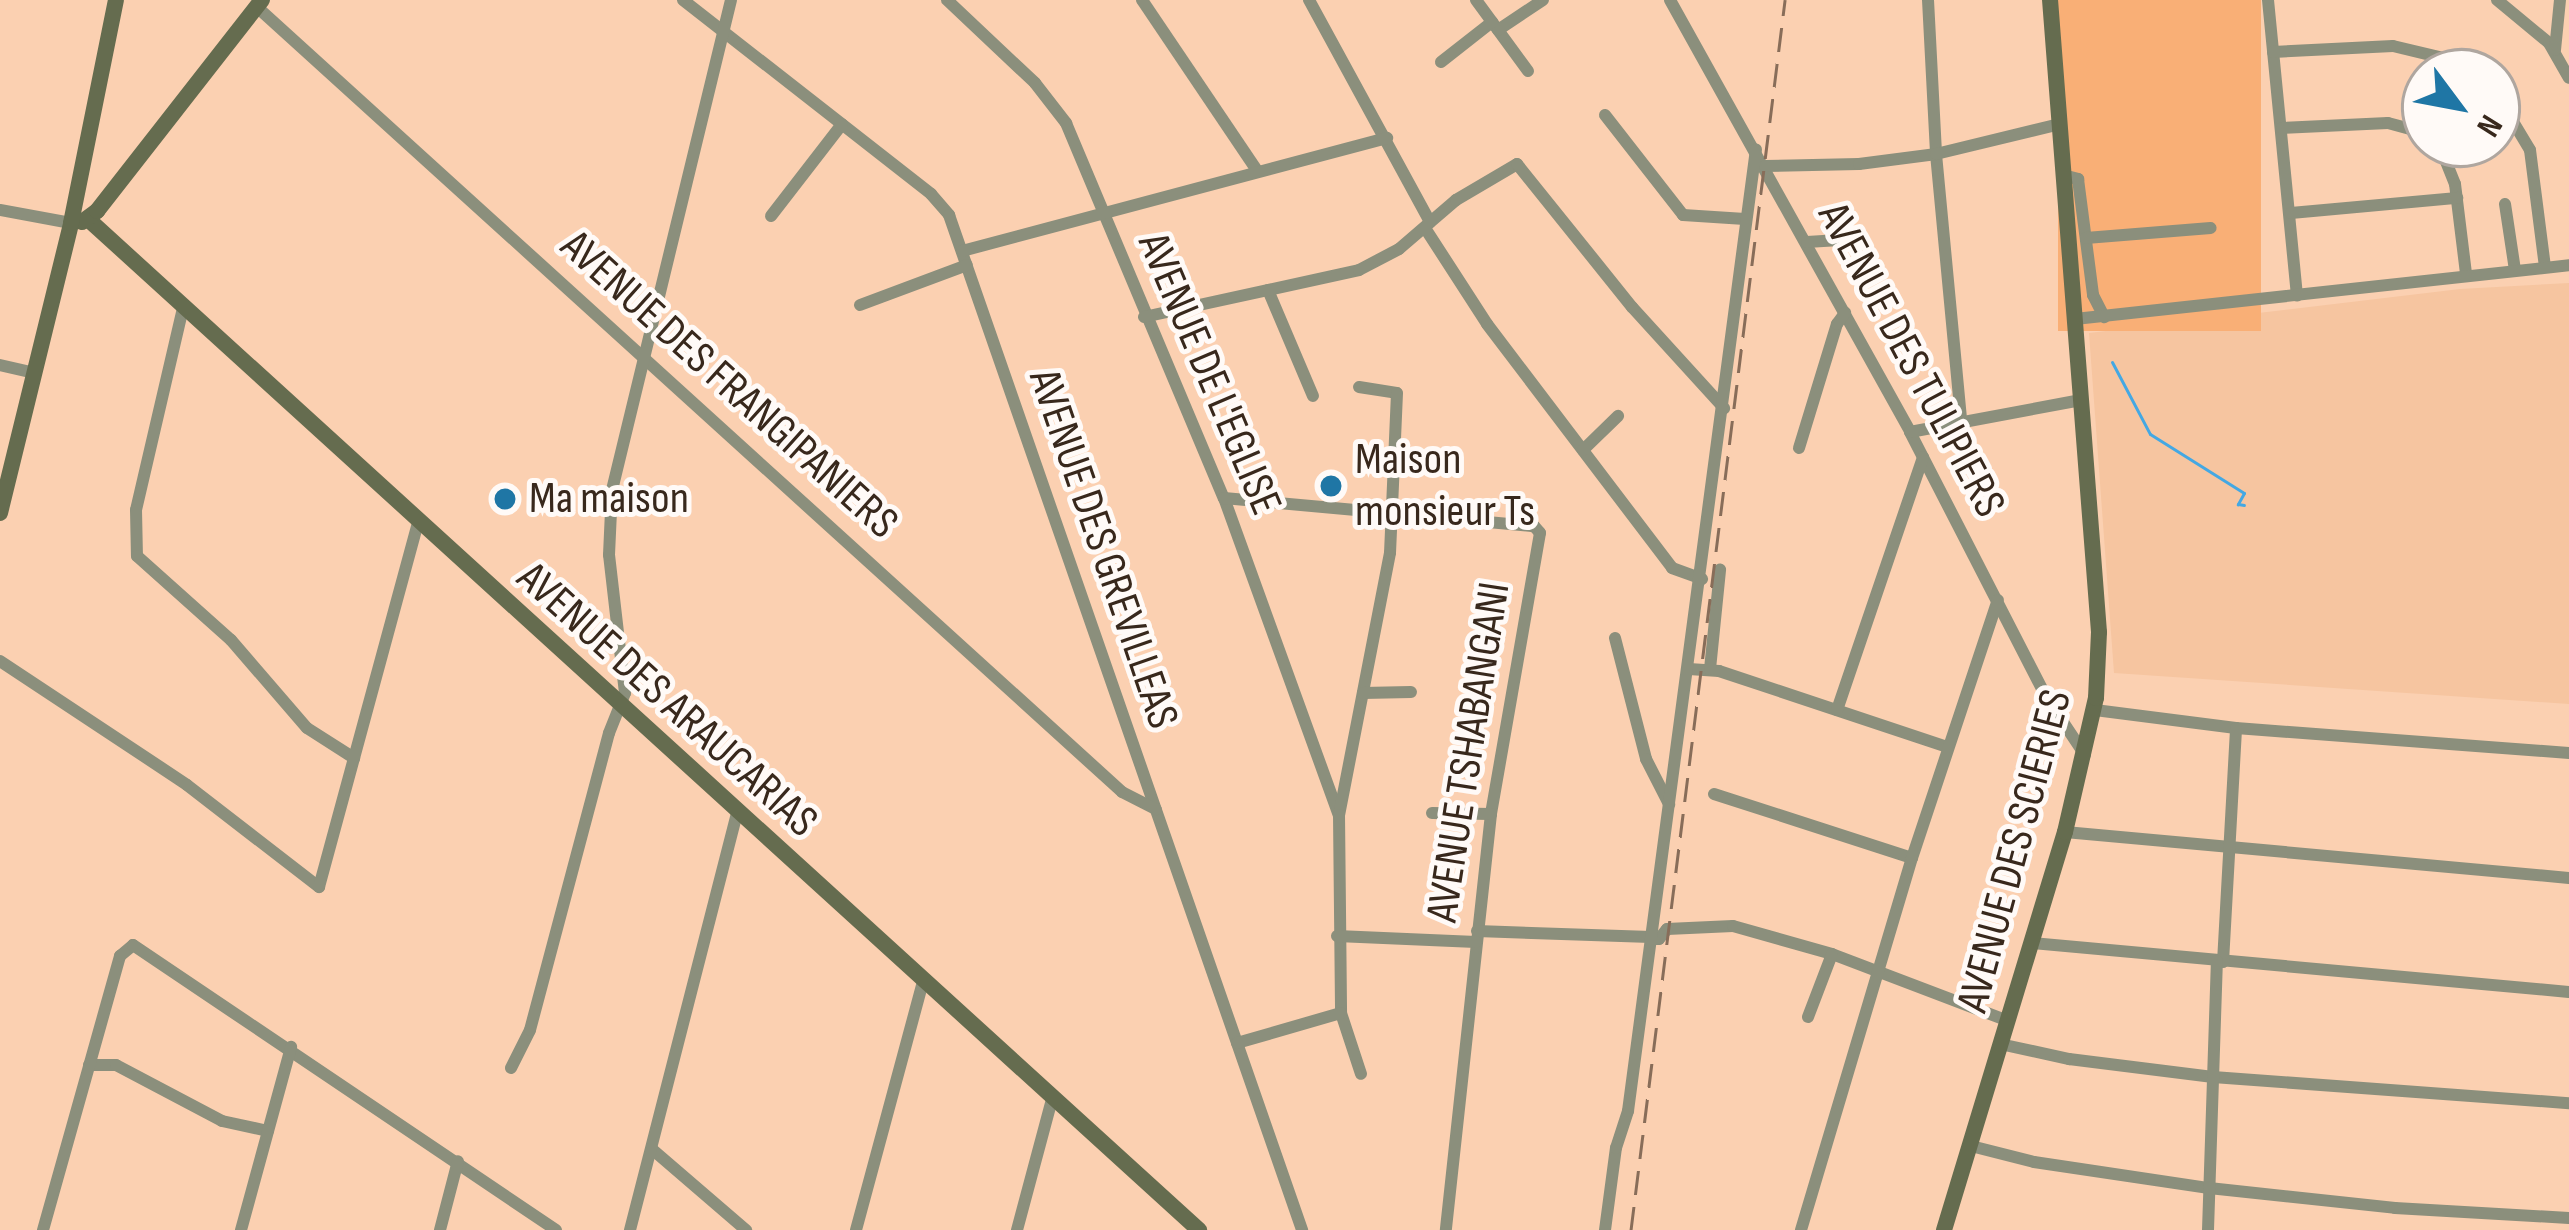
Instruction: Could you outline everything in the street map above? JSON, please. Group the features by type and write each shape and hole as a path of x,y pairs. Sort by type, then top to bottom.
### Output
{"street":[{"path":"0,513 8,444 80,222 116,0"},
{"name":"AVENUE DES GREVILLEAS","path":"683,0 938,200 964,258 1302,1230"},
{"path":"511,1068 530,1030 627,678 609,555 609,514 731,0"},
{"name":"AVENUE DE L'EGLISE","path":"947,0 1059,111 1223,498 1340,815"},
{"path":"1142,0 1258,172"},
{"path":"1310,0 1387,138 1427,225 1487,323 1672,568 1702,579"},
{"path":"1476,0 1528,71"},
{"path":"1441,62 1543,0"},
{"name":"AVENUE DES TULIPIERS","path":"1670,0 1846,313 2044,695 2085,755"},
{"path":"1928,0 1936,154 1961,419"},
{"name":"AVENUE DES SCIERIES","path":"1945,1230 2065,832 2095,710 2099,632 2050,0"},
{"path":"2268,0 2297,296"},
{"path":"2498,0 2555,50 2569,78"},
{"path":"2555,50 2560,0"},
{"path":"80,222 259,3"},
{"name":"AVENUE DES FRANGIPANIERS","path":"259,3 1121,791 1156,809"},
{"path":"2273,52 2401,48"},
{"path":"1605,115 1683,215 1745,219"},
{"path":"2282,128 2388,123 2401,127"},
{"path":"771,216 842,124"},
{"path":"1766,166 1859,164 1936,154 2060,124"},
{"path":"2521,135 2530,150 2546,267"},
{"path":"860,305 964,258 1102,213 1387,138"},
{"path":"1605,1230 1616,1148 1628,1111 1756,148"},
{"path":"1144,317 1359,270 1513,164 1724,408"},
{"path":"2447,168 2457,198 2466,274"},
{"path":"2063,175 2078,179 2093,295 2104,317"},
{"path":"2290,213 2457,198"},
{"path":"2505,204 2515,270"},
{"path":"0,210 80,222"},
{"name":"AVENUE DES ARAUCARIAS","path":"80,222 183,308 1198,1230"},
{"path":"2086,238 2211,228"},
{"path":"1807,242 1856,239"},
{"path":"2075,320 2569,265"},
{"path":"1268,290 1312,396"},
{"path":"183,308 136,510 137,556 231,640 307,728 354,758"},
{"path":"1799,448 1837,324 1846,313"},
{"path":"0,365 34,373"},
{"path":"1359,387 1397,393 1394,511 1340,815 1337,936 1341,1013 1361,1074"},
{"path":"1910,432 2081,400"},
{"path":"1583,450 1618,416"},
{"path":"1837,710 1923,457"},
{"name":"AVENUE TSHABANGANI","path":"1223,498 1394,511 1539,530 1491,814 1446,1230"},
{"path":"0,661 188,785 316,888 418,522"},
{"path":"1710,669 1720,570"},
{"path":"1801,1230 1912,858 1998,599"},
{"path":"1616,638 1646,759 1670,805"},
{"path":"1689,670 1710,669 1948,747"},
{"path":"1363,693 1411,692"},
{"path":"2095,710 2236,728 2569,753"},
{"path":"2208,1230 2236,728"},
{"path":"1714,794 1912,858"},
{"path":"630,1230 653,1150 654,1118 737,812"},
{"path":"1432,813 1491,814"},
{"path":"2065,832 2569,878"},
{"path":"1337,936 1659,939 1667,929 1733,926 1832,954 2008,1021"},
{"path":"2032,943 2569,992"},
{"path":"43,1230 120,956 129,945 141,946 556,1230"},
{"path":"1808,1017 1832,954"},
{"path":"856,1230 923,981"},
{"path":"1238,1043 1341,1013"},
{"path":"2000,1044 2068,1059 2213,1077 2569,1103"},
{"path":"241,1230 291,1047"},
{"path":"89,1065 116,1065 222,1121 268,1130"},
{"path":"1018,1230 1052,1099"},
{"path":"1971,1146 2034,1162 2209,1188 2395,1208 2569,1218"},
{"path":"653,1150 746,1230"},
{"path":"440,1230 458,1161"}],"shaded area":[{"path":"2058,0 2261,0 2261,331 2058,331"},
{"path":"2569,283 2569,704 2114,673 2089,333 2460,289"}],"waterway":[{"path":"2112,362 2150,434 2244,493 2238,504 2244,505"}],"railway":[{"path":"1631,1230 1785,0"}],"place":[{"name":"Maison monsieur Ts","path":"1331,486"},
{"name":"Ma maison","path":"505,499"}]}
